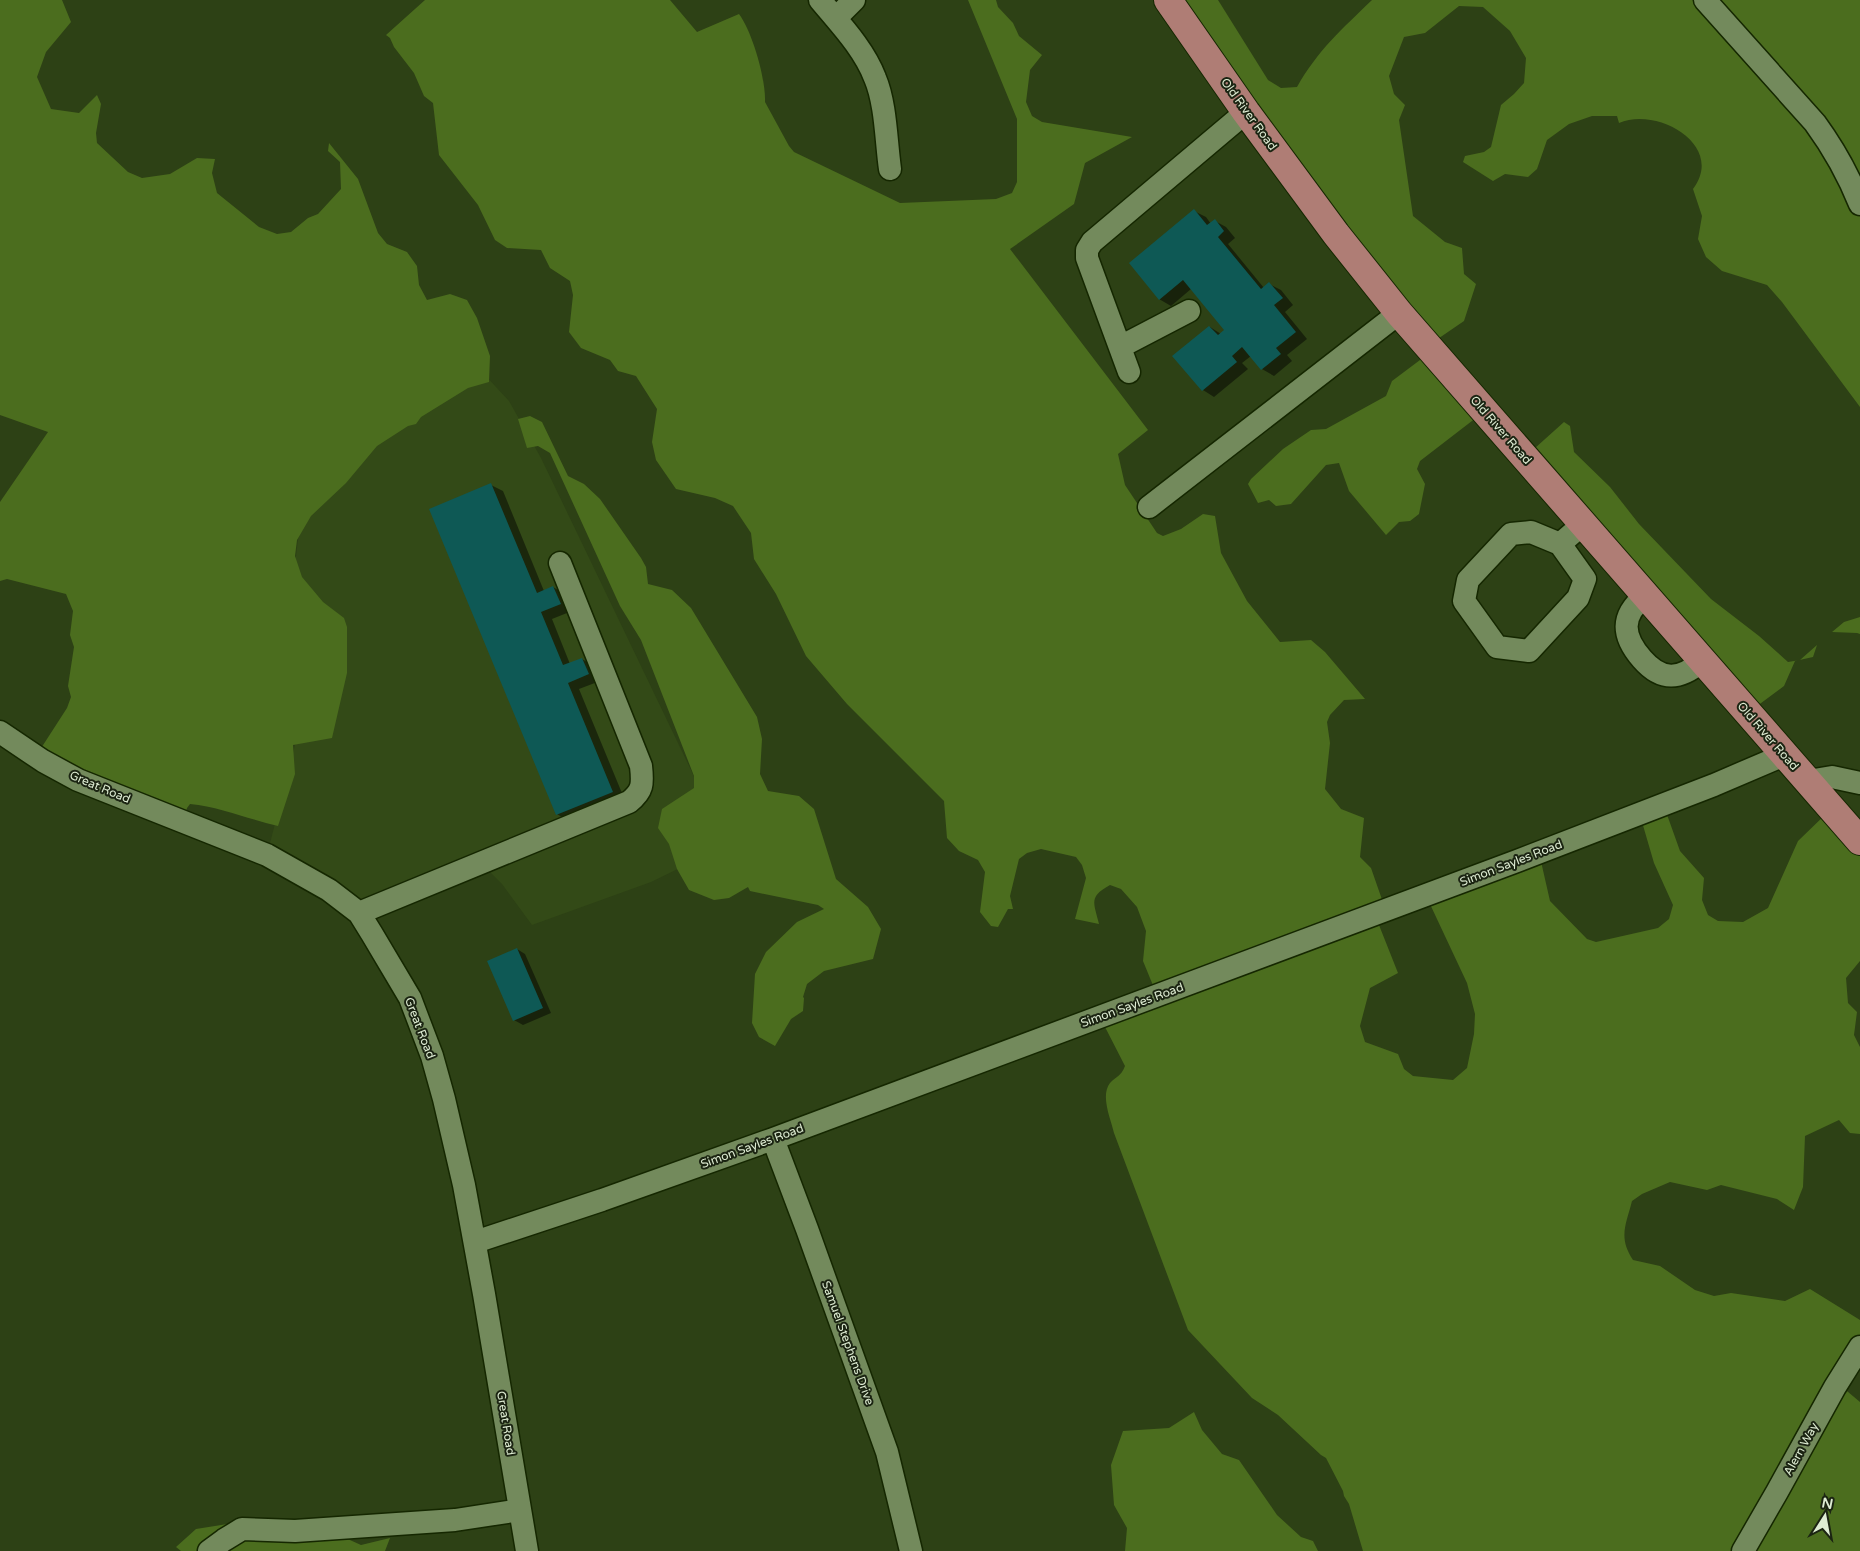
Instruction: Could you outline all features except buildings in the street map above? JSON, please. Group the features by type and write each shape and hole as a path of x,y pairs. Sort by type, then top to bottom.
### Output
{"main road":[{"name":"Old River Road","path":"1168,0 1246,112 1336,234 1399,313 1860,841"}],"street":[{"path":"820,0 861,51 876,78 882,102 890,169"},
{"path":"836,18 854,0"},
{"path":"1705,0 1815,123 1830,143 1847,173 1860,204"},
{"path":"1129,372 1087,258 1087,250 1092,242 1246,112"},
{"path":"1120,348 1189,311"},
{"path":"1149,507 1399,313"},
{"path":"1560,544 1583,524"},
{"path":"1531,532 1560,544 1585,579 1578,598 1529,651 1497,648 1464,601 1468,580 1511,534 1531,532"},
{"path":"359,913 629,802 639,794 643,780 641,766 560,563"},
{"path":"1645,596 1632,609 1627,622 1627,636 1636,652 1650,668 1660,675 1672,676 1684,673 1702,661"},
{"name":"Great Road","path":"0,732 42,761 78,780 267,855 329,890 359,913 410,998 432,1056 444,1099 475,1242 527,1551"},
{"name":"Simon Sayles Road","path":"475,1242 602,1200 772,1140 1517,861 1714,785 1784,755"},
{"path":"1808,781 1832,777 1860,783"},
{"name":"Samuel Stephens Drive","path":"772,1140 807,1229 887,1452 911,1551"},
{"name":"Alern Way","path":"1743,1551 1778,1492 1835,1386 1860,1347"},
{"path":"209,1551 242,1529 296,1531 445,1521 520,1510"}],"shaded area":[{"path":"0,0 62,0 71,22 46,52 37,77 51,109 79,113 97,95 101,104 96,133 97,143 128,172 142,178 170,174 197,158 215,159 212,173 217,193 259,227 277,234 291,232 308,218 318,214 341,189 340,162 328,151 329,143 358,179 378,233 387,244 407,252 417,266 419,285 427,300 450,294 467,300 477,318 490,356 489,382 468,388 421,417 416,424 408,426 377,446 346,483 311,516 297,540 295,556 302,577 323,602 344,618 347,627 347,673 332,738 293,745 295,774 278,826 223,810 190,804 183,823 36,756 67,708 71,697 68,686 74,647 70,635 73,611 66,594 7,579 0,581 0,502 48,432 0,415"},
{"path":"425,0 670,0 697,32 739,14 754,44 758,57 765,102 794,152 900,203 996,199 1012,193 1017,182 1017,119 968,0 996,0 998,7 1013,23 1019,36 1042,55 1030,70 1026,102 1032,116 1042,122 1132,137 1085,163 1074,204 1010,249 1148,430 1118,454 1125,485 1157,533 1163,536 1181,529 1203,514 1215,516 1221,553 1247,601 1280,642 1311,640 1325,652 1365,699 1344,700 1330,715 1327,722 1330,743 1325,789 1341,809 1364,818 1360,857 1371,868 1386,911 1377,920 1398,973 1370,988 1360,1026 1365,1042 1398,1054 1404,1069 1413,1076 1453,1080 1467,1068 1474,1034 1475,1014 1467,983 1429,902 1540,857 1550,901 1587,939 1596,942 1658,928 1669,919 1673,905 1654,863 1642,822 1665,809 1680,851 1704,878 1702,900 1708,915 1718,921 1743,922 1768,908 1798,841 1828,812 1860,846 1860,961 1846,978 1848,1003 1857,1012 1854,1035 1860,1047 1860,1134 1850,1133 1839,1120 1805,1136 1803,1187 1794,1210 1777,1199 1721,1185 1707,1190 1670,1182 1642,1194 1632,1201 1626,1224 1625,1238 1628,1252 1633,1260 1660,1266 1695,1290 1714,1296 1731,1293 1785,1301 1810,1289 1860,1320 1860,1345 1835,1381 1860,1402 1860,1551 1363,1551 1349,1504 1326,1458 1278,1415 1252,1398 1188,1330 1114,1133 1107,1108 1106,1094 1110,1083 1120,1074 1125,1066 1105,1027 1159,1000 1143,961 1146,931 1137,907 1121,889 1110,885 1098,893 1094,901 1099,924 1075,919 1086,878 1082,865 1076,857 1041,849 1027,853 1019,859 1010,896 1013,909 1008,909 998,927 991,926 980,912 985,872 978,860 959,851 947,838 944,801 847,704 806,656 776,594 754,559 751,533 733,506 715,498 676,489 656,460 652,442 657,409 636,376 618,371 610,360 581,348 569,332 573,295 570,281 550,268 541,250 507,248 495,240 478,205 439,155 433,103 424,96 414,73 386,35"},
{"path":"1165,0 1218,0 1268,80 1281,88 1297,87 1322,51 1372,0 1860,0 1860,407 1782,302 1767,285 1722,271 1706,257 1698,239 1702,216 1693,189 1701,173 1701,158 1694,144 1683,133 1668,125 1651,120 1634,119 1619,123 1617,116 1592,116 1569,124 1547,140 1537,169 1528,177 1505,174 1493,181 1463,162 1465,156 1484,152 1491,147 1501,105 1524,83 1526,58 1510,31 1483,7 1459,6 1425,33 1404,37 1389,76 1394,94 1405,105 1399,120 1413,216 1445,242 1462,248 1464,274 1476,284 1464,321 1426,347"},
{"path":"1428,354 1481,414 1420,461 1417,469 1425,484 1419,514 1410,521 1399,522 1386,535 1349,491 1339,463 1326,465 1291,504 1276,506 1269,500 1258,503 1248,484 1283,449 1311,430 1326,429 1386,396 1392,381"},
{"path":"483,373 509,401 541,458 727,845 651,882 532,925 502,884 481,863 359,913 267,855 320,647 294,573 299,531 340,465"},
{"path":"530,416 542,422 568,476 584,484 600,499 641,558 646,567 648,584 672,590 691,608 757,717 762,739 760,774 768,791 799,796 814,809 836,879 868,907 881,929 873,959 824,971 807,984 803,997 803,1011 791,1019 775,1046 759,1037 752,1023 755,974 766,952 797,922 824,909 818,905 750,891 748,887 729,898 714,900 689,890 677,869 669,844 658,828 662,809 694,788 694,776 641,640 620,606 550,453 538,446 527,448 518,419"},
{"path":"1564,422 1570,426 1574,452 1610,487 1639,524 1711,599 1759,636 1788,662 1798,660 1795,661 1784,686 1749,712 1525,457"},
{"path":"1860,617 1860,634 1832,632 1844,622"},
{"path":"1817,645 1813,657 1800,660"},
{"path":"1194,1412 1202,1430 1222,1454 1239,1460 1277,1515 1301,1537 1313,1541 1318,1551 1125,1551 1127,1528 1114,1505 1111,1465 1123,1431 1169,1428"},
{"path":"240,1522 330,1531 361,1545 390,1538 385,1551 181,1551 176,1547 196,1529"}]}
